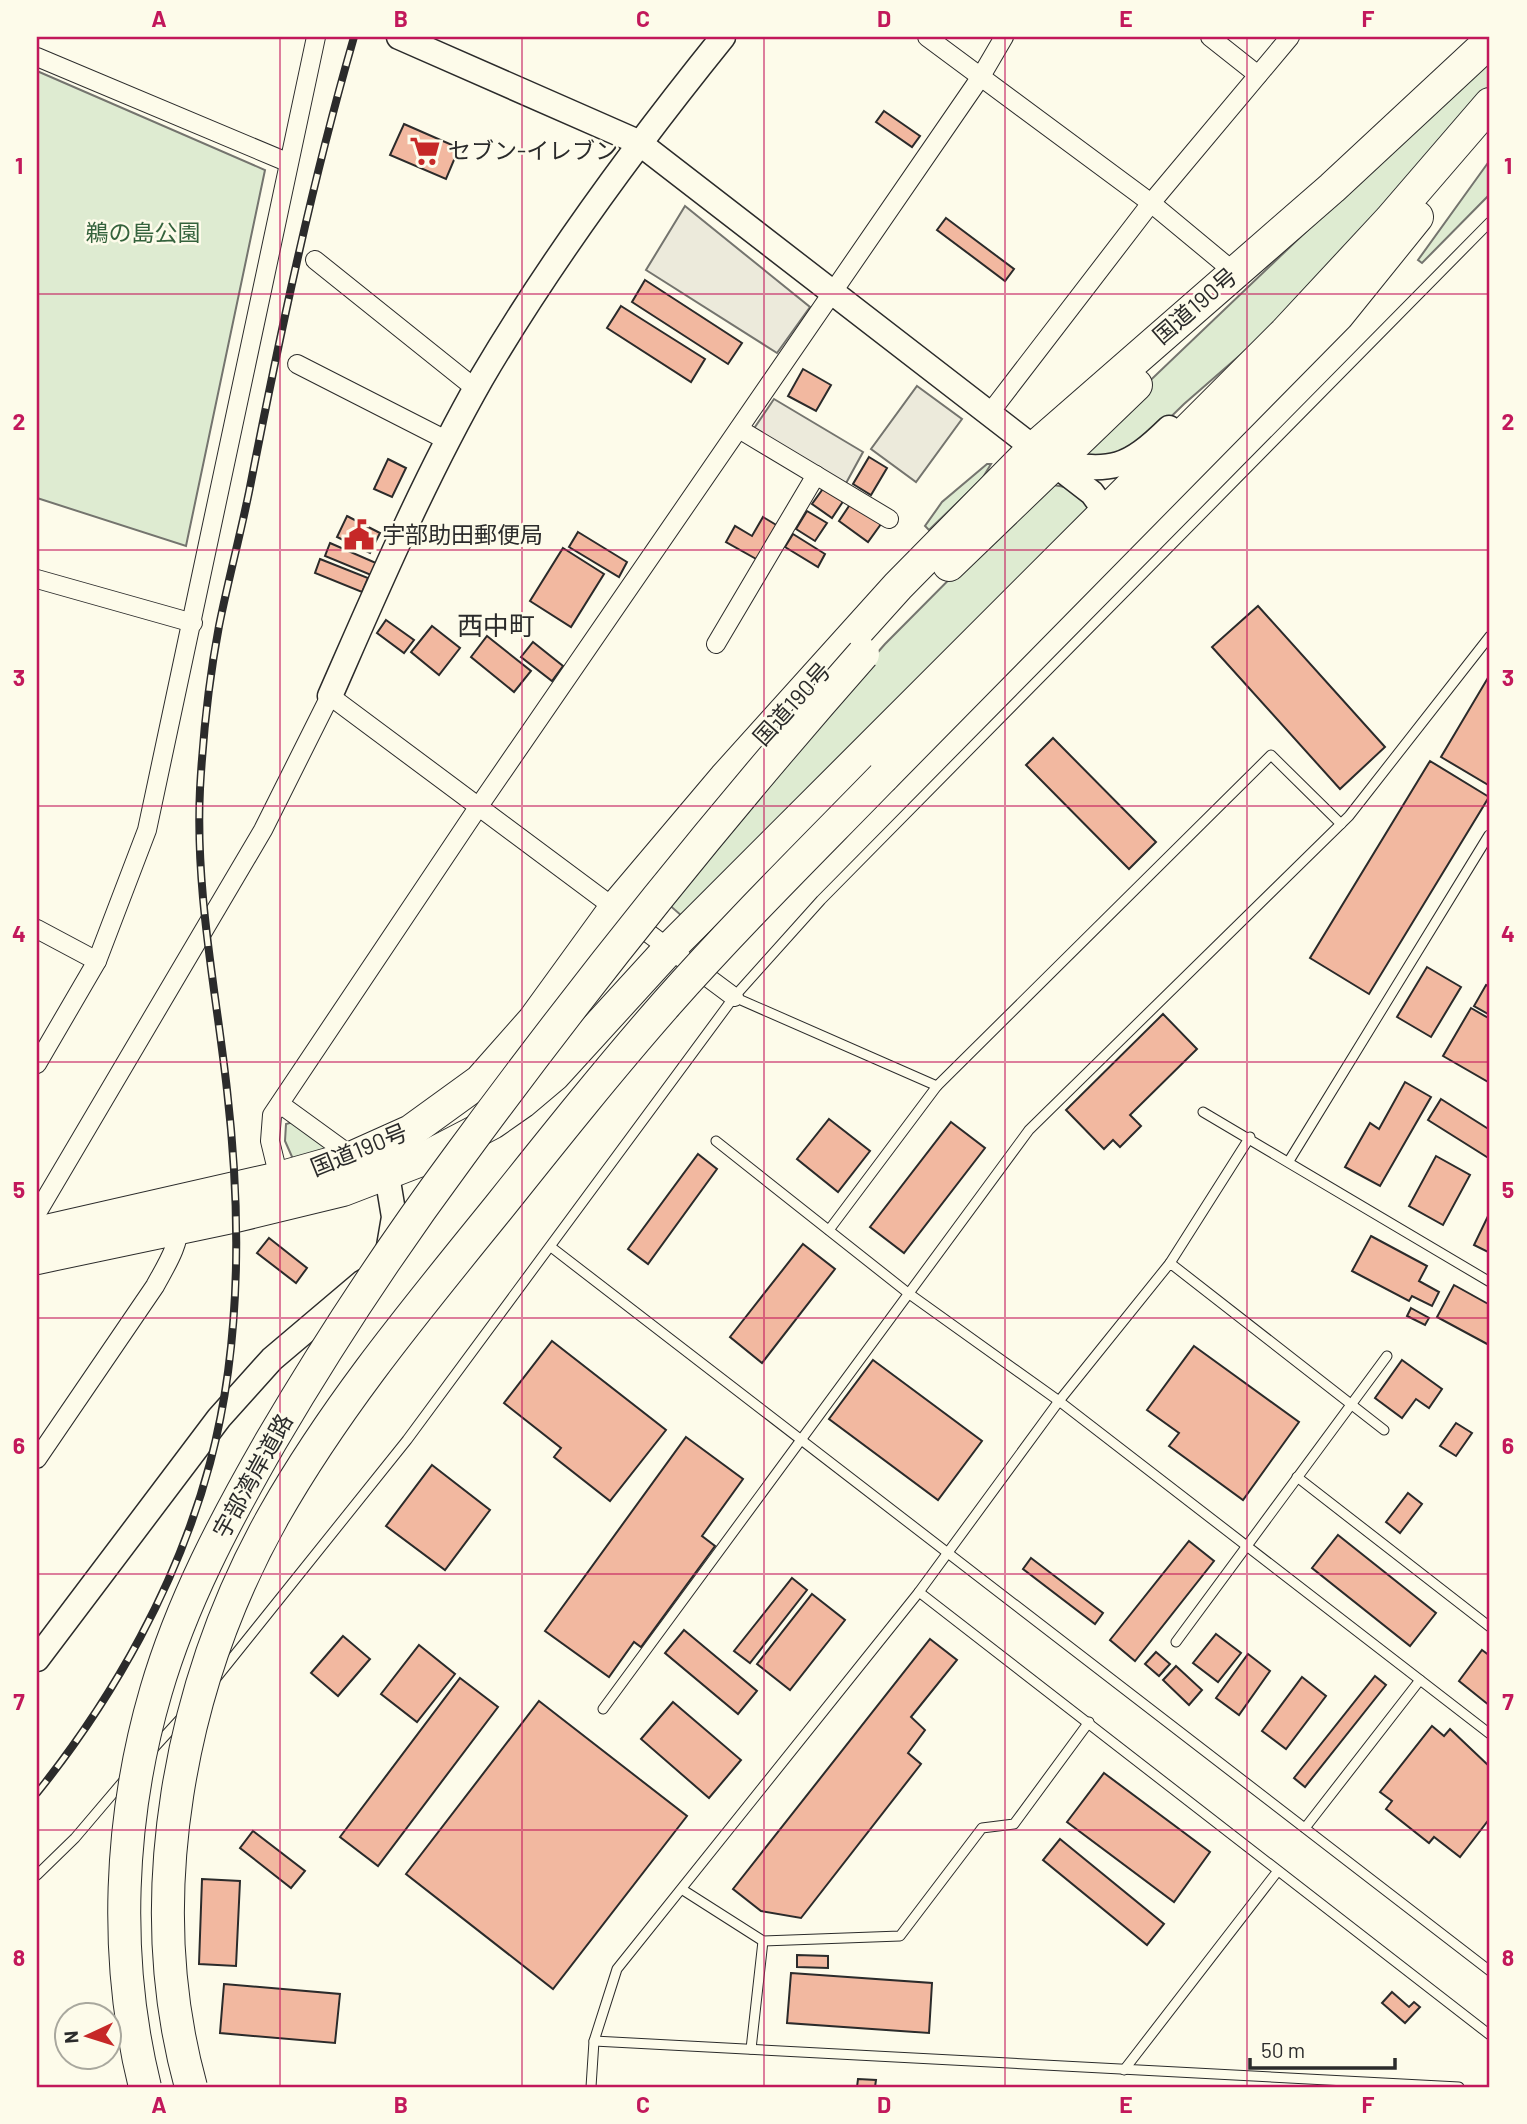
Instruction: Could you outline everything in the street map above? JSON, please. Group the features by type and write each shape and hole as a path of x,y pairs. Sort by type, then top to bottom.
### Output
{"highway":[{"name":"国道190号","path":"37,1233 343,1190 374,1159 443,1111 480,1081 508,1053 616,907 724,778 898,586 1044,455 1233,271 1332,188 1490,41"},
{"name":"国道190号","path":"37,1258 176,1215 279,1178 454,1144 522,1102 554,1075 669,949 1285,333 1390,220 1490,106"},
{"name":"宇部湾岸道路","path":"191,2087 180,2037 169,1954 170,1869 180,1784 197,1706 221,1632 246,1570 299,1473 369,1370 431,1290 668,1001 883,777 1338,315 1403,237 1490,106"},
{"path":"1044,455 1248,279 1332,188"},
{"name":"宇部湾岸道路","path":"145,2087 126,1976 127,1853 146,1732 183,1616 242,1493 341,1324 407,1227 614,952 753,781 863,654 1044,455"}],"street":[{"path":"37,1064 97,961 147,830 193,623 287,162 316,37"},
{"path":"399,37 638,142 1092,493 1106,512 1107,539 1095,560"},
{"path":"37,1213 264,830 330,696 448,441 476,389 591,207 638,142 723,37"},
{"path":"927,37 1151,203 1233,271"},
{"path":"279,1178 270,1141 272,1115 479,806 980,78 1004,37"},
{"path":"1210,37 1258,75"},
{"path":"989,414 1151,203 1290,37"},
{"path":"37,57 287,162"},
{"path":"315,260 476,389"},
{"path":"1044,455 1108,467 1135,459 1182,416 1285,333"},
{"path":"297,364 448,441"},
{"path":"739,429 889,519"},
{"path":"716,644 816,475"},
{"path":"37,579 193,623"},
{"path":"330,696 734,997"},
{"path":"37,929 97,961"},
{"path":"37,1659 219,1418 272,1359 358,1288 387,1257 394,1217 374,1159 279,1104"},
{"path":"37,1459 155,1286 170,1258 176,1215"}],"lane":[{"path":"37,1875 75,1839 131,1772 204,1693 407,1440 734,997 821,900 1490,222"},
{"path":"603,1709 1029,1130 1341,824 1490,636"},
{"path":"829,1230 937,1086 1271,755 1341,824"},
{"path":"1289,1161 1489,835"},
{"path":"734,997 937,1086"},
{"path":"1203,1112 1250,1137 1490,1282"},
{"path":"591,2087 594,2041 617,1969 683,1890 919,1592 1059,1401 1170,1263 1250,1137"},
{"path":"716,1141 908,1293 1059,1401 1490,1734"},
{"path":"551,1247 1490,1971"},
{"path":"1170,1263 1384,1430"},
{"path":"1176,1642 1387,1356"},
{"path":"1297,1477 1490,1627"},
{"path":"919,1592 1490,2035"},
{"path":"1305,1828 1420,1680"},
{"path":"683,1890 764,1941 900,1936 982,1828 1014,1824 1089,1722"},
{"path":"1124,2070 1277,1872"},
{"path":"751,2049 764,1941"},
{"path":"594,2041 1372,2085 1459,2087"}],"green space":[{"path":"1490,56 1490,87 1424,166 1278,322 1184,404 1142,445 1127,455 1069,458"},
{"name":"鵜の島公園","path":"37,71 265,170 186,546 37,498"},
{"path":"1490,160 1490,194 1422,263 1418,260"},
{"path":"987,464 991,464 982,479 929,530 925,526 942,502"},
{"path":"1044,484 1072,490 1082,498 1090,511 683,917 667,903 783,760 885,644"},
{"path":"293,1122 328,1146 324,1151 293,1159 285,1141 286,1124"}],"shaded area":[{"path":"685,206 810,307 777,353 646,270"},
{"path":"917,386 962,419 916,482 871,449"},
{"path":"774,399 863,452 845,485 753,430"}],"building":[{"path":"884,111 920,136 912,147 876,122"},
{"name":"セブン-イレブン","path":"404,124 459,148 446,179 390,155"},
{"path":"946,218 1014,269 1005,281 937,230"},
{"path":"645,280 742,343 728,364 632,302"},
{"path":"621,306 705,359 691,382 607,328"},
{"path":"803,369 831,385 816,411 788,396"},
{"path":"869,457 887,468 871,495 853,484"},
{"path":"388,459 406,468 392,497 374,489"},
{"path":"825,486 844,500 832,518 812,504"},
{"path":"851,503 881,524 868,542 839,521"},
{"path":"807,511 827,523 815,541 796,529"},
{"path":"347,516 380,533 370,553 337,537"},
{"path":"763,517 778,526 758,560 726,542 735,526 752,536"},
{"path":"578,532 627,562 619,577 569,547"},
{"path":"793,534 825,554 818,567 785,547"},
{"path":"330,543 376,563 371,575 325,556"},
{"path":"563,548 604,574 571,627 530,601"},
{"path":"320,559 368,578 362,592 315,573"},
{"path":"1258,606 1385,747 1340,789 1212,647"},
{"path":"386,620 414,640 404,653 377,633"},
{"path":"432,626 460,648 439,675 411,652"},
{"path":"487,636 531,671 514,692 471,657"},
{"path":"533,642 563,666 552,681 521,657"},
{"path":"1490,677 1490,786 1441,757"},
{"path":"1053,738 1156,842 1129,869 1026,765"},
{"path":"1430,761 1489,797 1369,994 1310,958"},
{"path":"1427,967 1461,987 1431,1037 1397,1017"},
{"path":"1486,985 1490,987 1490,1015 1474,1006"},
{"path":"1471,1008 1490,1019 1490,1083 1443,1056"},
{"path":"1163,1014 1197,1049 1130,1115 1141,1126 1120,1147 1113,1140 1104,1149 1066,1110"},
{"path":"1405,1082 1431,1097 1380,1186 1345,1167 1370,1123 1379,1129"},
{"path":"1441,1099 1490,1130 1490,1159 1428,1120"},
{"path":"829,1119 870,1151 838,1192 797,1159"},
{"path":"951,1122 985,1148 904,1253 870,1227"},
{"path":"698,1154 717,1169 648,1264 628,1249"},
{"path":"1436,1156 1470,1175 1443,1225 1409,1206"},
{"path":"1490,1212 1490,1253 1474,1245"},
{"path":"1371,1236 1427,1266 1419,1281 1439,1292 1432,1306 1412,1296 1409,1301 1352,1271"},
{"path":"269,1238 307,1268 296,1283 257,1253"},
{"path":"803,1244 835,1269 762,1363 730,1337"},
{"path":"1454,1285 1490,1305 1489,1345 1437,1317"},
{"path":"1411,1308 1429,1318 1425,1325 1407,1316"},
{"path":"552,1341 666,1430 610,1501 554,1457 561,1448 504,1403"},
{"path":"1194,1346 1299,1422 1243,1500 1169,1446 1179,1433 1147,1410"},
{"path":"873,1360 982,1441 938,1500 829,1419"},
{"path":"1402,1360 1442,1389 1429,1408 1416,1399 1402,1418 1375,1398"},
{"path":"1456,1423 1472,1433 1456,1456 1440,1446"},
{"path":"686,1437 743,1479 702,1536 715,1546 641,1647 634,1642 609,1677 545,1631"},
{"path":"432,1465 490,1510 445,1570 386,1526"},
{"path":"1408,1493 1422,1504 1400,1533 1386,1522"},
{"path":"1338,1535 1436,1613 1410,1646 1312,1568"},
{"path":"1189,1541 1214,1561 1135,1661 1110,1640"},
{"path":"1031,1558 1103,1613 1095,1624 1023,1569"},
{"path":"792,1578 807,1590 750,1663 734,1651"},
{"path":"812,1594 845,1620 790,1690 757,1664"},
{"path":"684,1630 757,1691 738,1714 665,1653"},
{"path":"1216,1634 1241,1653 1218,1682 1193,1663"},
{"path":"343,1636 370,1659 338,1696 311,1673"},
{"path":"930,1639 957,1660 911,1717 925,1730 908,1753 921,1764 801,1918 761,1911 733,1889"},
{"path":"419,1645 455,1674 417,1722 381,1694"},
{"path":"1482,1650 1490,1656 1490,1706 1459,1681"},
{"path":"1156,1652 1170,1664 1159,1676 1145,1664"},
{"path":"1248,1654 1270,1671 1239,1715 1216,1698"},
{"path":"1176,1666 1202,1690 1189,1705 1163,1680"},
{"path":"1375,1676 1386,1685 1305,1787 1294,1778"},
{"path":"1302,1677 1326,1696 1286,1749 1262,1731"},
{"path":"460,1678 498,1707 378,1866 340,1837"},
{"path":"539,1701 687,1816 553,1989 406,1874"},
{"path":"673,1702 741,1760 709,1798 641,1739"},
{"path":"1432,1726 1444,1736 1450,1729 1490,1767 1490,1818 1460,1857 1434,1837 1429,1843 1386,1809 1392,1801 1380,1792"},
{"path":"1104,1773 1210,1852 1174,1902 1067,1822"},
{"path":"253,1831 305,1871 291,1888 240,1848"},
{"path":"1060,1839 1164,1924 1147,1945 1043,1860"},
{"path":"202,1879 240,1881 236,1966 199,1964"},
{"path":"797,1955 828,1956 828,1968 797,1967"},
{"path":"791,1973 932,1983 929,2033 787,2023"},
{"path":"224,1984 340,1994 335,2043 220,2033"},
{"path":"1392,1992 1409,2007 1414,2002 1420,2007 1405,2023 1382,2003"},
{"path":"858,2079 876,2080 875,2087 857,2087"}],"railway":[{"path":"37,1793 92,1718 162,1595 197,1508 220,1418 233,1324 236,1277 235,1183 232,1136 203,903 199,827 205,728 219,626 284,320 324,149 354,37"}],"place":[{"name":"セブン-イレブン","path":"425,151"},
{"name":"宇部助田郵便局","path":"359,535"}],"district":[{"name":"西中町","path":"496,626"}]}
